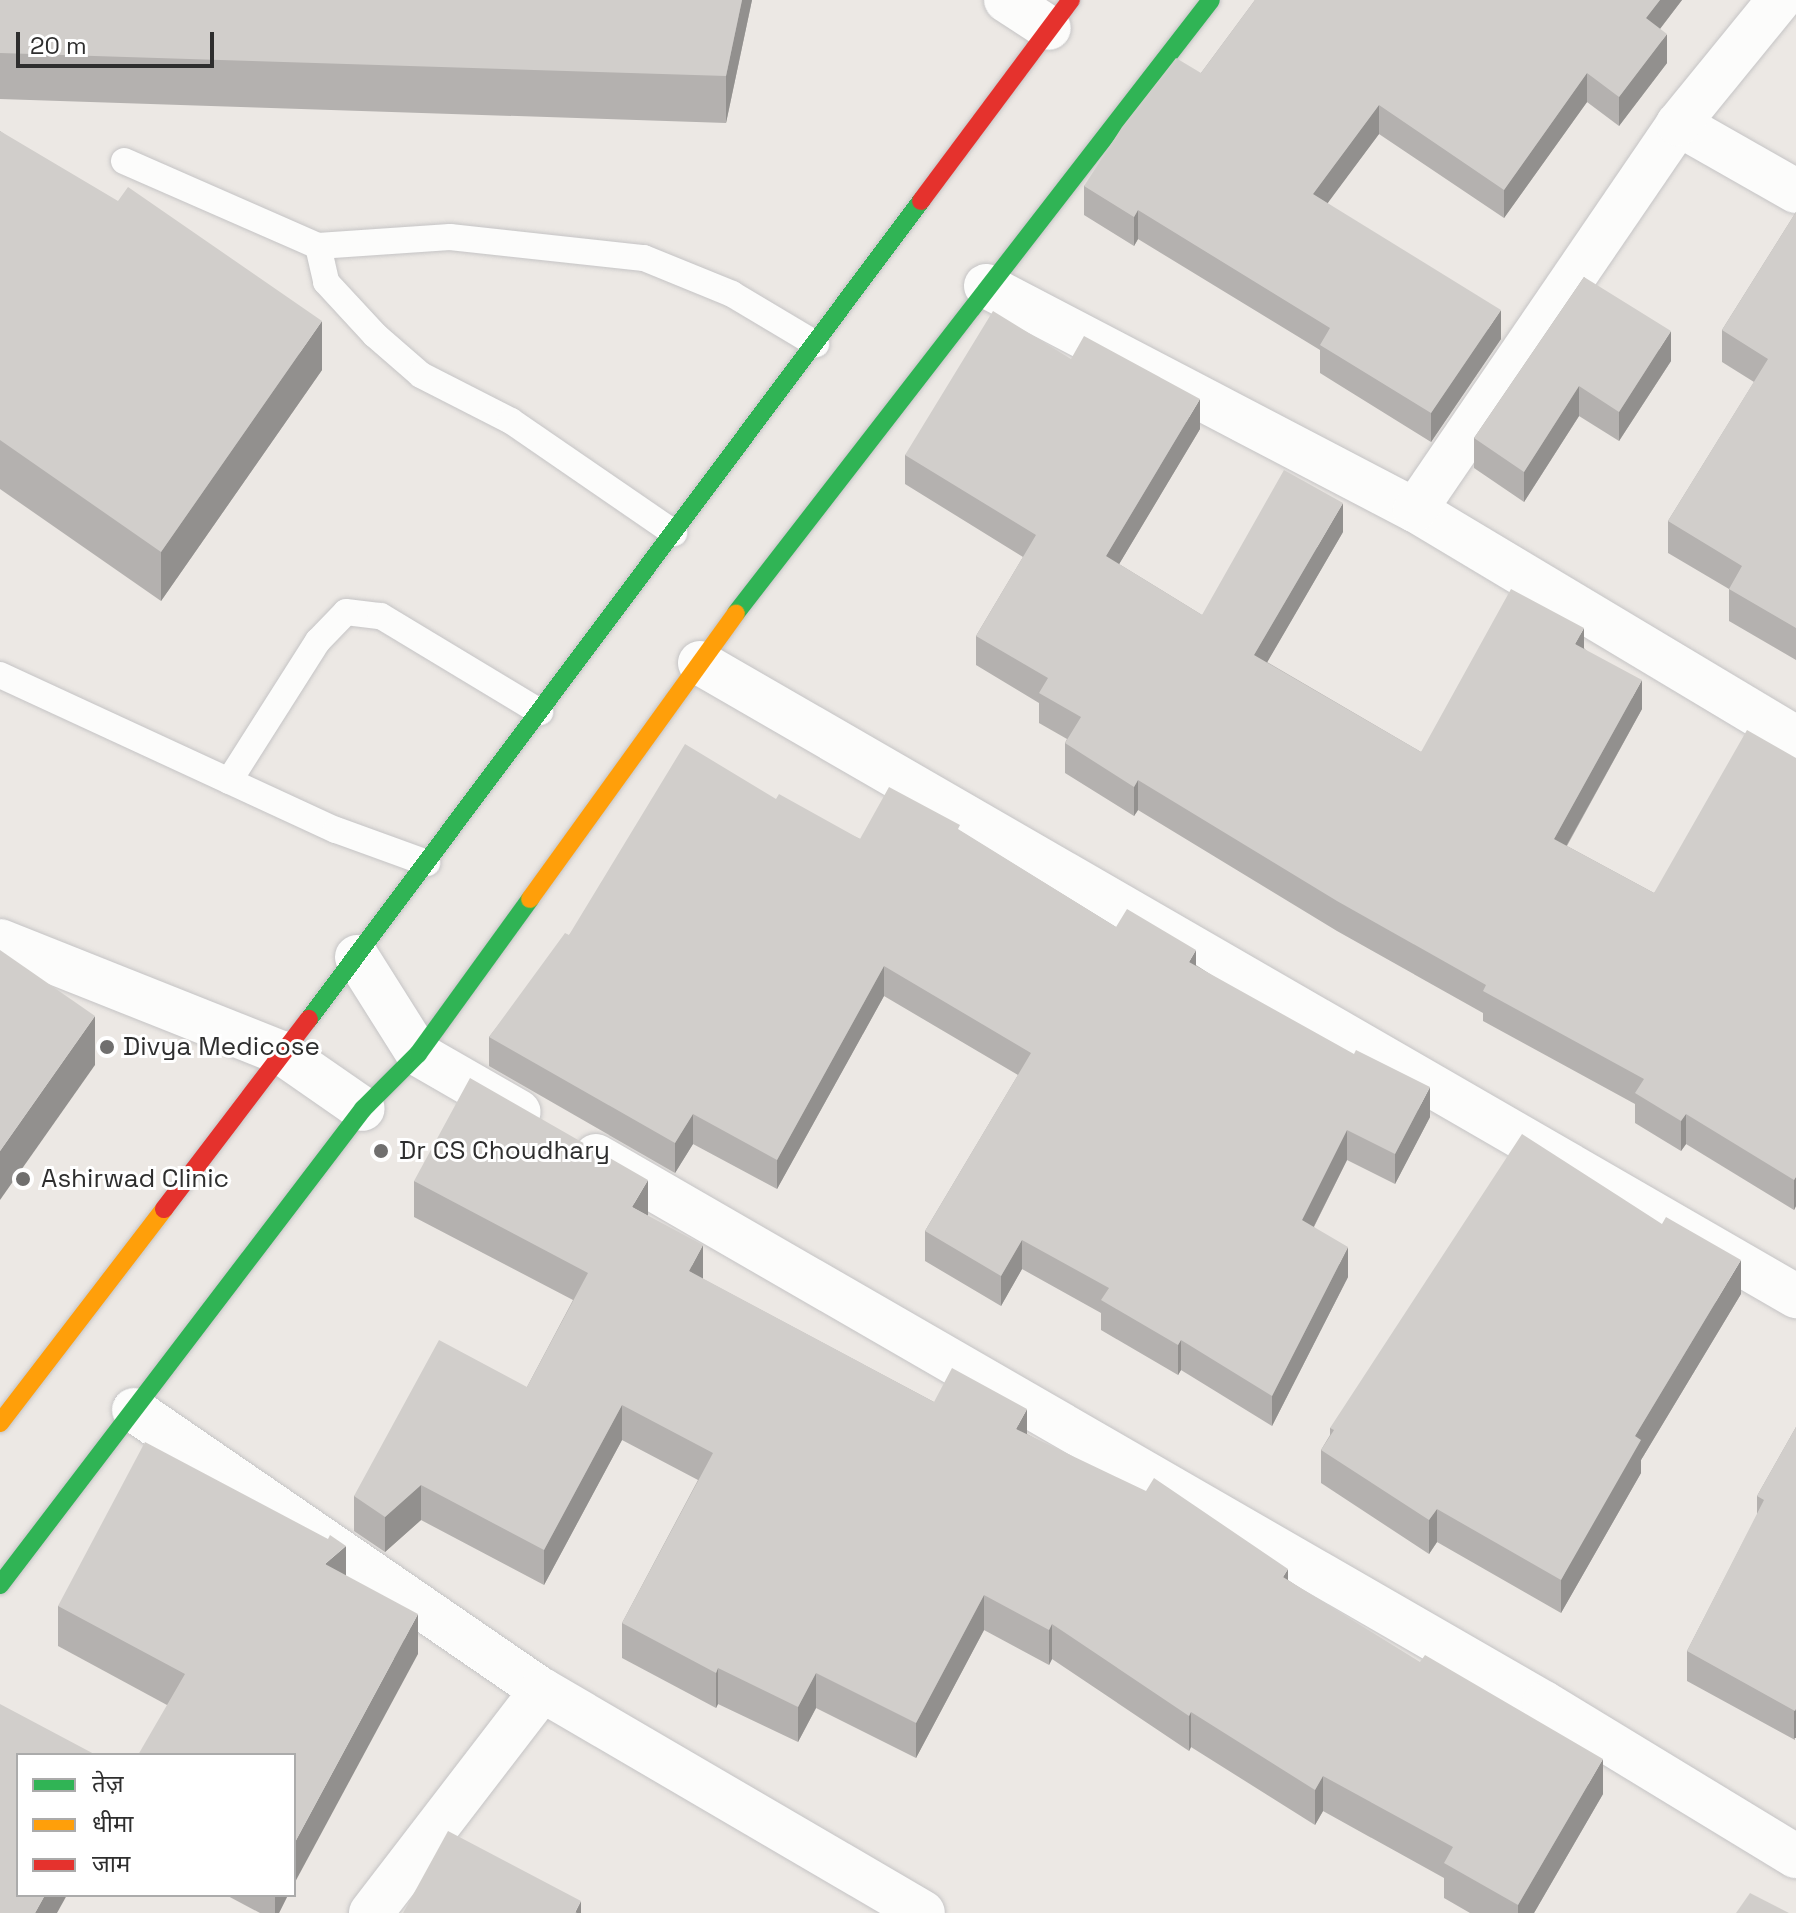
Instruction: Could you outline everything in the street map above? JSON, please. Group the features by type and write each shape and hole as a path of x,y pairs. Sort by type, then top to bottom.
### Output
{"main road":[{"path":"0,1585 363,1109 418,1054 700,663 986,286 1211,0"},
{"path":"0,1423 357,957 1060,14"}],"street":[{"path":"1006,0 1060,14"},
{"path":"1415,510 1678,124 1779,0"},
{"path":"1678,124 1796,191"},
{"path":"986,286 1415,510 1796,738"},
{"path":"700,663 1796,1296"},
{"path":"0,941 282,1053 363,1109"},
{"path":"357,957 418,1054 1531,1695 1796,1856"},
{"path":"134,1410 542,1690 923,1913"},
{"path":"371,1913 542,1690"}],"lane":[{"path":"124,161 318,246 450,237 644,258 732,294 816,344"},
{"path":"318,246 326,282 375,335 421,375 511,421 674,533"},
{"path":"229,781 318,641 346,612 381,616 540,712"},
{"path":"0,675 336,830 427,863"}],"building":[{"path":"0,0 742,0 726,76 0,53"},
{"path":"1255,0 1660,0 1646,18 1667,34 1619,97 1587,73 1504,190 1379,105 1313,194 1501,310 1431,413 1320,345 1330,328 1138,210 1134,217 1084,186 1122,127 1176,58 1201,73"},
{"path":"0,131 118,201 128,187 322,321 161,552 0,440"},
{"path":"1796,212 1796,628 1729,589 1742,566 1668,521 1768,359 1722,330"},
{"path":"1584,277 1671,331 1619,412 1579,386 1524,472 1474,438"},
{"path":"993,311 1071,359 1084,336 1200,399 1106,556 1202,615 1284,470 1343,503 1254,655 1421,752 1511,589 1584,628 1575,644 1642,680 1554,839 1654,893 1747,730 1796,758 1794,1180 1686,1114 1681,1121 1635,1093 1644,1079 1483,991 1486,985 1337,901 1138,780 1134,787 1065,743 1081,717 1039,693 1048,678 976,636 1036,535 905,455"},
{"path":"685,744 776,799 779,794 860,839 889,787 960,825 958,829 1116,927 1127,909 1196,950 1189,962 1354,1054 1356,1050 1430,1087 1395,1154 1347,1130 1302,1220 1348,1247 1272,1396 1181,1340 1178,1345 1101,1300 1109,1288 1022,1240 1001,1276 925,1231 1031,1053 884,966 777,1160 693,1114 675,1143 489,1037 565,933 569,935"},
{"path":"0,950 95,1016 0,1151"},
{"path":"470,1078 648,1180 632,1207 703,1245 689,1271 934,1402 952,1368 1027,1409 1016,1429 1146,1491 1154,1478 1288,1569 1283,1577 1420,1662 1425,1655 1603,1759 1518,1905 1444,1863 1453,1847 1323,1776 1315,1790 1191,1712 1189,1716 1052,1624 1049,1630 984,1595 916,1723 816,1673 798,1707 718,1668 716,1673 622,1623 713,1453 622,1405 544,1550 421,1485 385,1517 354,1496 439,1340 527,1387 588,1273 414,1181"},
{"path":"1522,1134 1662,1224 1666,1217 1741,1260 1635,1436 1641,1440 1561,1580 1437,1509 1429,1520 1321,1450 1334,1430 1330,1428"},
{"path":"1796,1427 1795,1711 1687,1651 1764,1500 1757,1496"},
{"path":"145,1442 328,1539 330,1535 346,1546 325,1564 418,1614 296,1840 296,1753 139,1753 185,1674 58,1606"},
{"path":"0,1704 92,1753 16,1753 16,1897 44,1897 35,1913 0,1913"},
{"path":"448,1831 581,1901 577,1913 403,1913"},
{"path":"1750,1893 1789,1913 1736,1913"}],"traffic: fast":[{"path":"736,613 1211,0"},
{"path":"309,1019 921,201"},
{"path":"0,1585 363,1109 418,1054 530,899"}],"traffic: slow":[{"path":"530,899 736,613"},
{"path":"0,1423 164,1209"}],"traffic: jam":[{"path":"921,201 1071,0"},
{"path":"164,1209 309,1019"}],"place":[{"name":"Divya Medicose","path":"107,1047"},
{"name":"Dr CS Choudhary","path":"381,1151"},
{"name":"Ashirwad Clinic","path":"23,1179"}]}
